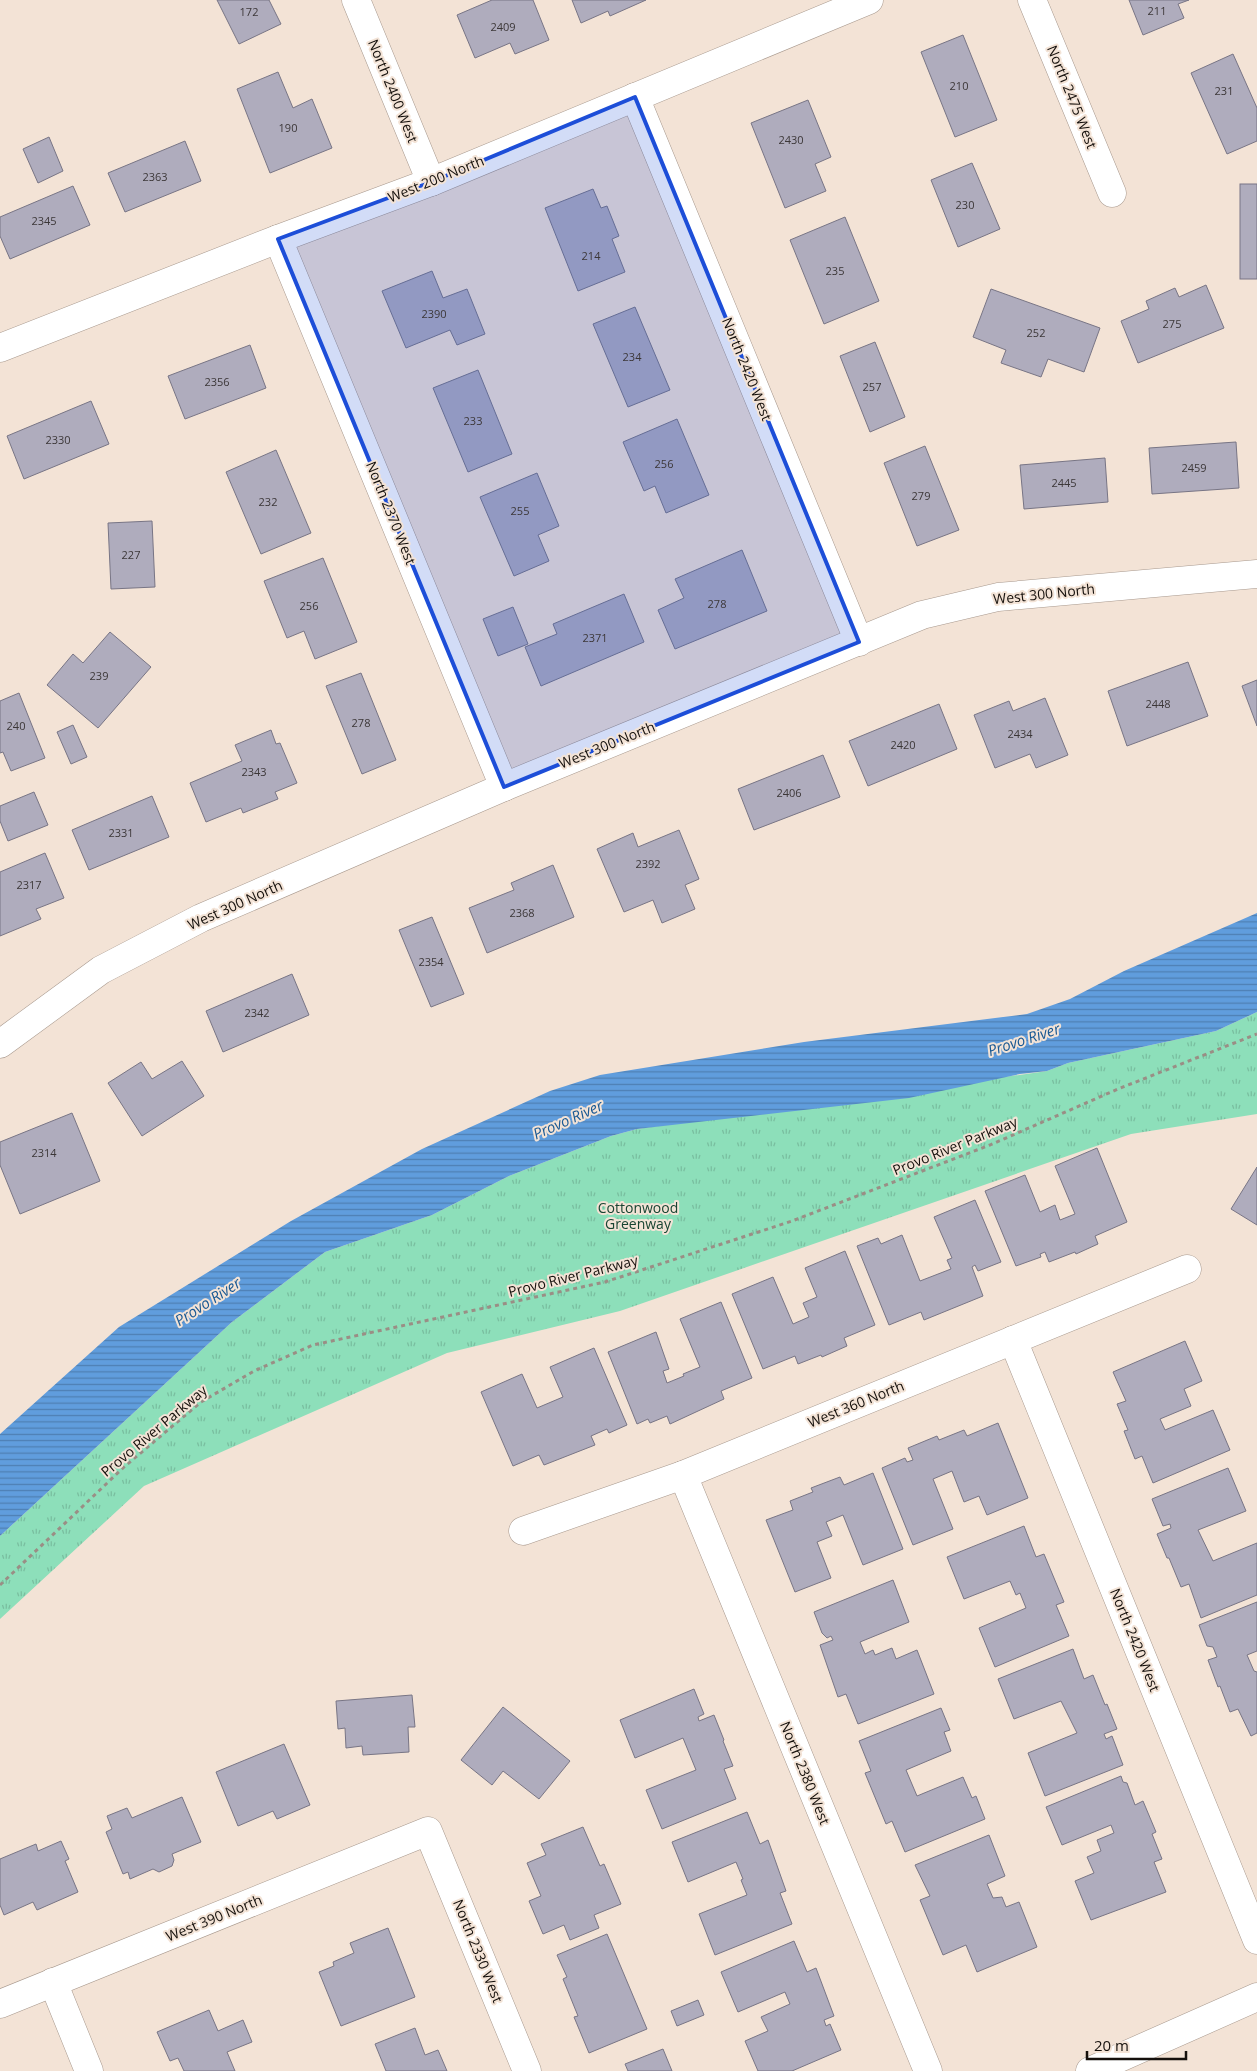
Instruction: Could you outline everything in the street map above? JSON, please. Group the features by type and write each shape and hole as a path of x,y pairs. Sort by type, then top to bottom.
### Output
{"street":[{"name":"North 2400 West","path":"356,0 431,182"},
{"name":"West 200 North","path":"0,348 278,239 431,182 868,0"},
{"name":"North 2475 West","path":"1032,0 1112,193"},
{"name":"North 2420 West","path":"635,97 859,642"},
{"name":"North 2370 West","path":"278,239 504,787"},
{"name":"West 300 North","path":"0,1044 101,970 201,918 504,787 922,615 998,597 1257,574"},
{"name":"West 360 North","path":"523,1532 682,1475 1187,1269"},
{"name":"North 2420 West","path":"1013,1340 1257,1940"},
{"name":"North 2380 West","path":"682,1475 928,2071"},
{"name":"West 390 North","path":"0,2004 428,1832"},
{"name":"North 2330 West","path":"428,1832 527,2071"},
{"path":"53,1982 89,2071"},
{"path":"1090,2071 1257,1997"}],"path":[{"name":"Provo River Parkway","path":"0,1585 124,1467 201,1402 254,1371 313,1345 605,1282 792,1221 990,1145 1118,1089 1257,1034"}],"highlighted area":[{"path":"635,97 859,642 504,787 278,239 431,182"}],"green space":[{"name":"Cottonwood Greenway","path":"1257,1012 1257,1114 1131,1134 620,1311 447,1353 144,1486 0,1619 0,1536 232,1322 325,1252 432,1215 509,1176 611,1136 637,1129 1047,1071 1068,1063 1216,1031"}],"water":[{"name":"Provo River","path":"1257,913 1257,1012 1216,1031 1068,1063 1047,1071 1020,1074 909,1098 637,1129 611,1136 509,1176 432,1215 325,1252 232,1322 0,1536 0,1434 119,1327 291,1221 422,1149 550,1091 600,1075 804,1042 1027,1014 1070,999 1124,971"}],"building":[{"path":"217,0 269,0 281,24 239,44"},
{"path":"492,0 533,0 549,40 515,54 510,43 475,58 457,15"},
{"path":"572,0 646,0 610,16 608,11 581,23"},
{"path":"1129,0 1189,0 1178,4 1184,18 1143,35"},
{"path":"963,35 997,120 955,137 921,52"},
{"path":"1233,54 1257,108 1257,141 1227,154 1191,73"},
{"path":"278,72 293,108 312,99 332,148 270,173 237,89"},
{"path":"808,100 831,157 815,164 826,191 785,208 751,123"},
{"path":"49,137 63,171 38,183 23,149"},
{"path":"185,141 201,181 125,212 108,173"},
{"path":"972,163 1000,229 958,247 931,180"},
{"path":"1240,184 1257,184 1257,279 1240,279"},
{"path":"73,186 90,225 10,259 0,236 0,217"},
{"path":"593,189 601,208 607,206 619,236 612,239 625,272 578,291 545,208"},
{"path":"845,217 879,301 824,324 790,240"},
{"path":"432,271 443,298 467,289 485,334 457,345 450,330 406,348 382,291"},
{"path":"1206,285 1224,328 1138,363 1121,321 1149,309 1146,301 1175,288 1179,297"},
{"path":"991,289 1100,328 1084,372 1048,359 1041,377 1001,363 1006,350 973,337"},
{"path":"635,307 670,390 628,407 593,324"},
{"path":"875,342 905,417 870,432 840,356"},
{"path":"250,345 266,388 185,419 168,376"},
{"path":"478,370 512,454 468,472 433,388"},
{"path":"91,401 109,444 24,479 7,436"},
{"path":"677,419 709,495 666,513 655,486 644,491 623,442"},
{"path":"1236,442 1239,488 1152,494 1149,448"},
{"path":"925,446 959,530 917,546 884,463"},
{"path":"276,450 311,533 261,554 226,472"},
{"path":"1105,458 1108,502 1024,509 1020,465"},
{"path":"537,473 559,526 538,535 549,561 514,576 480,497"},
{"path":"152,521 155,587 111,589 108,523"},
{"path":"742,550 767,611 675,649 658,610 684,598 675,579"},
{"path":"323,558 357,642 315,659 304,631 287,638 264,581"},
{"path":"624,594 644,642 541,686 525,647 557,634 553,624"},
{"path":"513,607 528,644 498,656 483,619"},
{"path":"110,632 151,667 98,728 47,685 73,654 83,663"},
{"path":"1188,662 1208,716 1127,746 1108,691"},
{"path":"361,673 396,760 362,774 326,686"},
{"path":"1257,680 1257,726 1242,686"},
{"path":"19,693 45,758 11,771 3,752 0,753 0,701"},
{"path":"1045,698 1068,755 1036,768 1030,754 995,768 974,715 1009,701 1013,711"},
{"path":"939,704 957,749 868,786 849,741"},
{"path":"73,725 87,757 71,764 57,732"},
{"path":"271,730 276,744 280,743 297,783 275,792 278,799 243,813 241,808 206,822 190,783 242,761 235,745"},
{"path":"823,755 840,797 754,830 738,789"},
{"path":"34,792 48,825 8,841 0,821 0,806"},
{"path":"152,796 169,837 89,870 72,830"},
{"path":"679,830 699,879 685,885 695,909 662,923 653,900 624,912 597,849 633,833 638,847"},
{"path":"45,853 64,898 36,909 41,919 0,936 0,872"},
{"path":"553,865 574,917 487,953 469,908 514,890 511,883"},
{"path":"432,917 464,994 431,1007 399,930"},
{"path":"292,974 309,1015 223,1052 206,1011"},
{"path":"182,1061 204,1096 142,1136 108,1083 141,1062 152,1079"},
{"path":"72,1113 100,1181 20,1214 0,1165 0,1142"},
{"path":"1097,1148 1127,1222 1095,1236 1098,1244 1076,1254 1075,1252 1049,1262 1045,1252 1040,1254 1041,1257 1016,1266 985,1191 1025,1175 1040,1212 1055,1205 1060,1220 1075,1214 1055,1166"},
{"path":"1257,1167 1257,1225 1231,1209"},
{"path":"975,1200 1001,1262 978,1271 975,1265 972,1267 983,1296 924,1320 921,1312 889,1325 857,1246 878,1238 881,1244 902,1235 920,1281 951,1269 947,1260 952,1258 934,1217"},
{"path":"845,1251 875,1325 844,1338 847,1346 822,1357 821,1355 798,1364 795,1356 763,1369 732,1294 773,1277 793,1324 809,1317 803,1303 817,1297 805,1268"},
{"path":"721,1302 752,1378 721,1391 724,1399 670,1424 667,1416 650,1423 648,1419 637,1424 608,1352 656,1332 669,1369 663,1371 667,1383 684,1376 683,1374 700,1367 680,1319"},
{"path":"1185,1341 1202,1381 1184,1389 1191,1406 1160,1419 1165,1430 1213,1410 1230,1450 1153,1483 1142,1456 1135,1459 1124,1431 1128,1430 1117,1404 1126,1401 1113,1372"},
{"path":"594,1348 627,1425 609,1433 607,1429 591,1436 595,1445 544,1465 539,1455 513,1466 481,1392 522,1374 537,1408 563,1397 550,1367"},
{"path":"998,1423 1028,1498 987,1515 979,1496 964,1502 952,1471 933,1479 953,1529 913,1545 882,1468 905,1458 907,1462 913,1460 908,1448 937,1436 939,1440 964,1430 967,1436"},
{"path":"1228,1468 1246,1511 1198,1530 1213,1561 1257,1543 1257,1595 1201,1618 1189,1584 1181,1587 1157,1534 1171,1528 1170,1524 1163,1526 1152,1499"},
{"path":"873,1473 903,1549 863,1565 843,1515 826,1522 832,1536 817,1542 831,1578 795,1592 766,1520 793,1510 790,1501 813,1492 811,1488 840,1477 844,1485"},
{"path":"1024,1526 1036,1557 1044,1554 1064,1602 1056,1605 1069,1636 995,1667 979,1628 1026,1608 1020,1593 1016,1595 1010,1581 964,1599 947,1557"},
{"path":"893,1580 909,1622 860,1642 865,1654 873,1650 875,1655 892,1648 896,1659 917,1650 934,1694 858,1724 846,1694 838,1697 820,1645 833,1640 831,1636 827,1638 822,1633 814,1612"},
{"path":"1257,1602 1257,1651 1247,1655 1254,1671 1257,1672 1257,1733 1251,1736 1238,1709 1230,1712 1220,1686 1218,1687 1208,1660 1217,1657 1213,1647 1207,1646 1199,1625"},
{"path":"1073,1649 1084,1679 1093,1675 1105,1705 1107,1704 1117,1729 1104,1734 1106,1739 1112,1736 1123,1765 1045,1796 1028,1753 1077,1733 1061,1701 1014,1719 998,1679"},
{"path":"694,1689 704,1714 698,1717 699,1721 714,1715 724,1740 733,1766 724,1769 736,1799 662,1829 646,1790 696,1770 683,1738 635,1758 620,1720"},
{"path":"412,1695 415,1727 408,1727 409,1752 363,1755 362,1746 346,1748 345,1728 338,1729 336,1701"},
{"path":"503,1707 570,1761 539,1799 503,1771 492,1785 461,1760"},
{"path":"941,1708 950,1730 944,1732 951,1751 906,1770 917,1796 963,1777 972,1798 976,1796 985,1819 905,1852 892,1821 886,1824 865,1773 871,1771 859,1741"},
{"path":"284,1744 310,1805 277,1819 273,1811 238,1826 216,1772"},
{"path":"1121,1776 1123,1782 1127,1783 1135,1805 1143,1801 1156,1832 1152,1834 1162,1859 1154,1862 1166,1892 1091,1920 1075,1881 1094,1873 1087,1857 1101,1851 1097,1840 1114,1833 1111,1825 1062,1845 1046,1807"},
{"path":"182,1797 201,1842 172,1854 174,1860 172,1866 159,1872 153,1869 130,1879 128,1872 123,1874 106,1832 112,1829 107,1816 127,1808 132,1818"},
{"path":"747,1812 760,1844 768,1840 786,1891 780,1893 792,1924 715,1955 699,1914 747,1895 741,1880 743,1879 736,1862 688,1882 672,1842"},
{"path":"583,1827 600,1866 604,1864 621,1904 594,1915 599,1928 570,1940 564,1925 543,1934 529,1901 541,1896 527,1863 546,1855 541,1844"},
{"path":"989,1835 1005,1876 987,1884 993,1898 1002,1897 1006,1907 1019,1902 1037,1947 977,1972 966,1945 943,1955 920,1900 930,1896 915,1865"},
{"path":"61,1841 69,1859 65,1861 78,1892 37,1910 33,1902 4,1915 0,1905 0,1859 36,1844 38,1851"},
{"path":"388,1928 415,1997 341,2026 319,1972 334,1966 333,1962 354,1953 350,1943"},
{"path":"607,1934 647,2029 589,2053 574,2017 578,2016 563,1979 567,1977 557,1955"},
{"path":"794,1941 807,1972 816,1968 834,2016 824,2020 826,2026 830,2024 841,2050 792,2071 758,2071 745,2041 768,2031 761,2017 790,2004 785,1992 738,2012 721,1972"},
{"path":"698,2000 704,2015 677,2026 671,2011"},
{"path":"209,2010 218,2031 243,2020 252,2042 227,2052 235,2071 184,2071 178,2058 170,2061 157,2032"},
{"path":"415,2028 425,2055 438,2050 447,2071 386,2071 375,2044"},
{"path":"663,2049 672,2071 628,2071 625,2064"}]}
